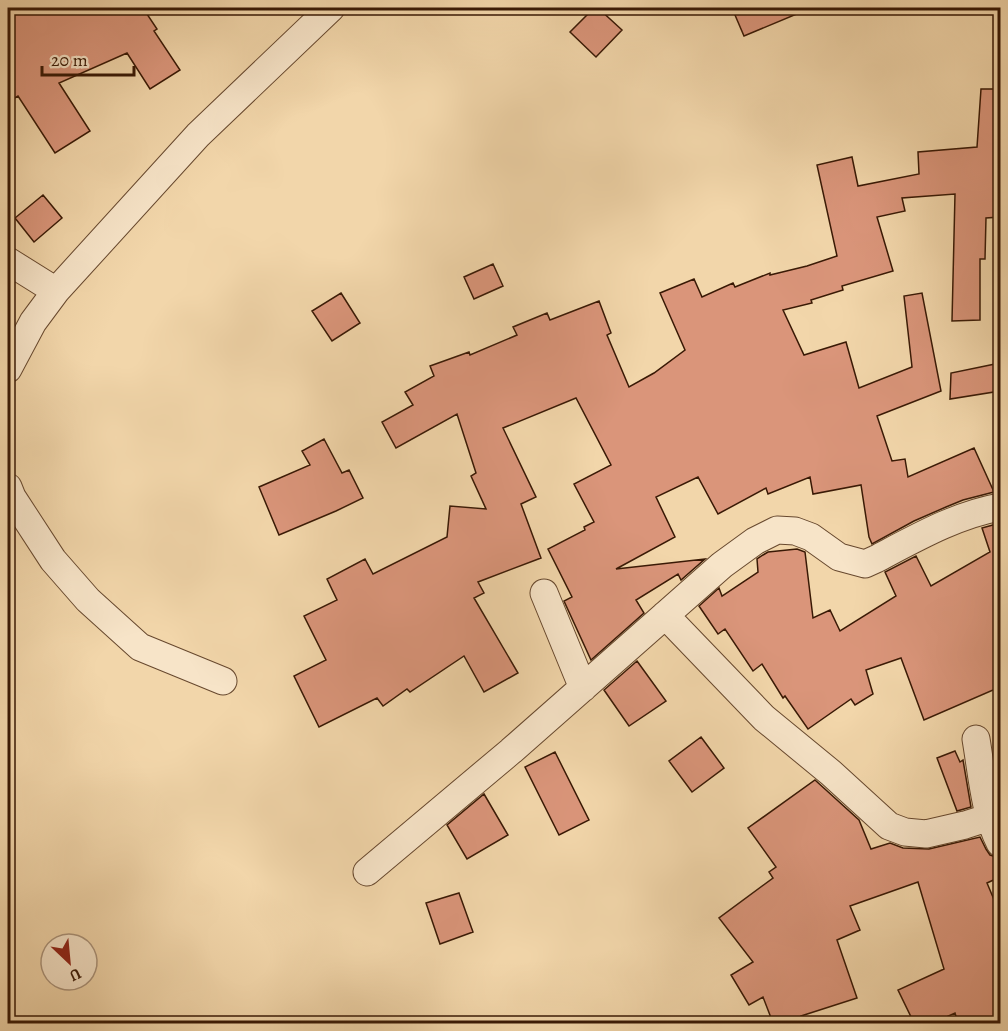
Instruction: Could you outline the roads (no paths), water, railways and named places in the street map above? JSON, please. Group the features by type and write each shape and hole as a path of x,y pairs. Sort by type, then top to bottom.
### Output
{"street":[{"path":"8,369 33,322 56,291 198,135 331,8"},
{"path":"8,261 56,291"},
{"path":"8,487 12,497 53,560 88,600 140,647 223,681"},
{"path":"367,872 511,751 722,565 755,541 777,530 795,531 811,537 839,557 865,564 948,523 1000,507"},
{"path":"544,593 583,688"},
{"path":"665,615 764,718 831,773 889,826 905,832 926,834 990,817"},
{"path":"976,739 985,798 1000,843"}]}
